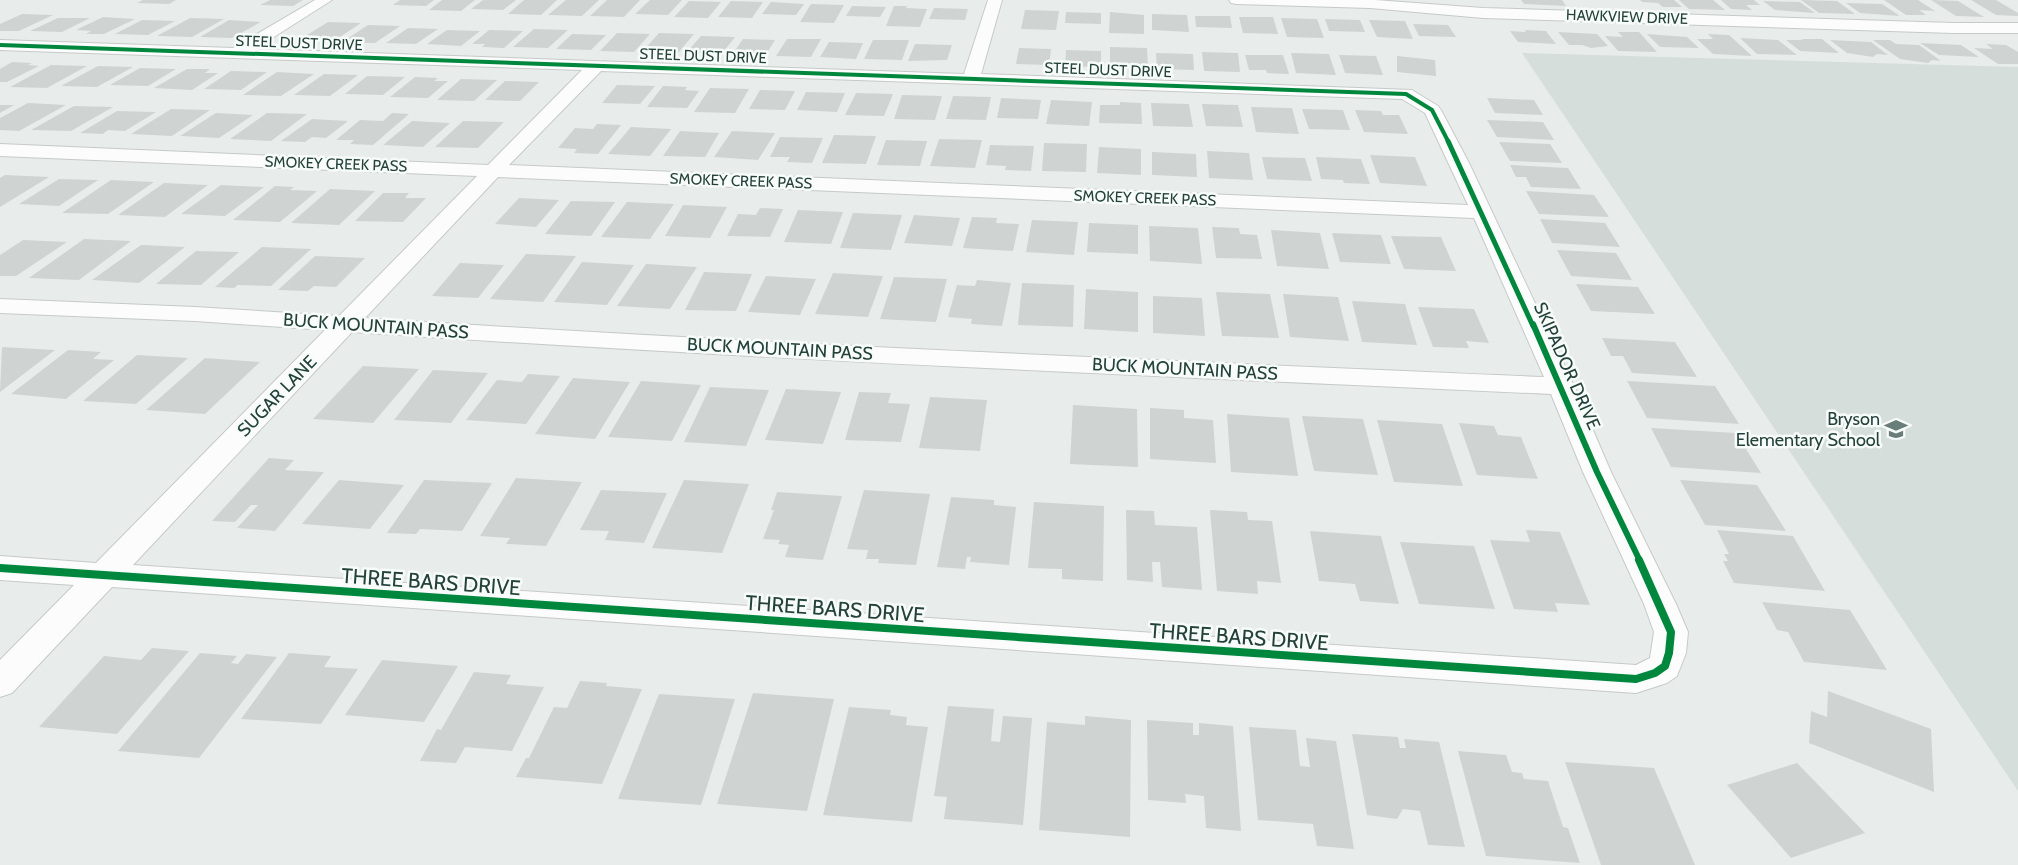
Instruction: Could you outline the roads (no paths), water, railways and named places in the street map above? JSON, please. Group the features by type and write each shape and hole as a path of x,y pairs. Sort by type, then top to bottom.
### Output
{"street":[{"path":"237,53 325,0"},
{"path":"971,78 995,0"},
{"name":"HAWKVIEW DRIVE","path":"1236,0 1347,2 1483,13 1953,28 2018,28"},
{"path":"1605,0 1621,17"},
{"name":"STEEL DUST DRIVE","path":"0,46 1406,94"},
{"name":"SUGAR LANE","path":"0,683 597,65"},
{"name":"SKIPADOR DRIVE","path":"1406,94 1432,110 1482,212 1561,386 1597,472 1660,604 1671,632 1669,653 1665,666"},
{"name":"SMOKEY CREEK PASS","path":"0,150 1482,212"},
{"name":"BUCK MOUNTAIN PASS","path":"0,306 195,314 573,339 1561,386"},
{"name":"THREE BARS DRIVE","path":"0,568 1595,678 1636,679 1655,673 1665,666"}],"place":[{"name":"Bryson Elementary School","path":"1896,429"}]}
